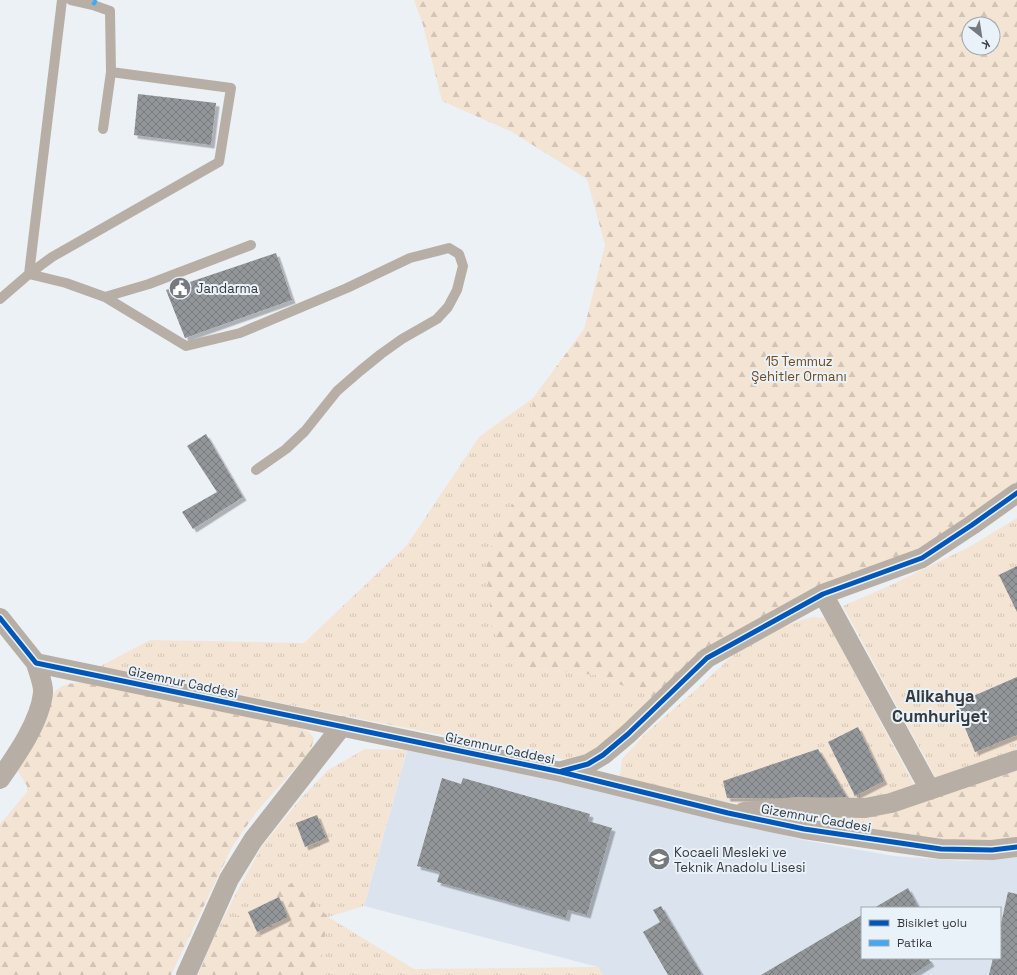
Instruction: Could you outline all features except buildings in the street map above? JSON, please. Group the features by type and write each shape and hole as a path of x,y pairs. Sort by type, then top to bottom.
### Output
{"street":[{"path":"561,772 588,764 603,755 628,734 706,658 823,594 922,558 1017,493"},
{"path":"823,594 930,790"},
{"path":"0,618 36,663 43,692 36,718 24,742 0,779"},
{"name":"Gizemnur Caddesi","path":"36,663 561,772 728,813 804,829 941,850 992,850 1017,847"},
{"path":"186,975 229,880 254,840 342,726"},
{"path":"728,813 770,808 796,807 865,808 891,803 1017,760"}],"lane":[{"path":"29,274 62,0"},
{"path":"71,0 93,5 110,12 111,72 103,129"},
{"path":"0,299 29,274 52,257 219,162 231,88 111,72"},
{"path":"105,297 149,284 251,245"},
{"path":"29,274 66,283 105,297 186,346 240,332 347,288 410,258 449,248 459,254 463,266 457,290 448,307 437,319 402,339 360,371 337,391 305,431 286,449 256,470"}],"shaded area":[{"name":"Kocaeli Mesleki ve Teknik Anadolu Lisesi","path":"409,744 804,840 894,856 964,861 1017,857 1017,975 603,975 598,967 364,906"}],"green space":[{"name":"15 Temmuz Şehitler Ormanı","path":"414,0 1017,0 1017,493 972,525 707,658 662,701 596,675 529,669 492,631 486,557 525,479 533,398 584,329 605,245 587,179 512,132 442,101 423,25"},
{"path":"533,398 525,479 486,557 529,669 596,675 662,701 588,764 99,667 150,640 304,643 407,545 479,437"},
{"path":"1017,518 1017,765 943,791 843,606 891,585 969,547"},
{"path":"813,617 825,618 921,798 797,814 716,800 620,777 622,759 646,733 733,655 764,635 801,620"},
{"path":"83,682 300,728 309,732 314,738 310,752 257,811 232,847 171,975 0,975 0,824 27,792 27,786 17,770 30,752 40,733 51,699 62,686"},
{"path":"365,749 407,750 364,906 328,917 414,969 598,967 603,975 198,975 217,931 262,846 303,796 328,770"},
{"path":"1017,765 1017,838 958,841 892,832 797,814"},
{"path":"295,881 328,917 319,975 198,975 217,931 253,905"}],"marked path":[{"path":"93,5 96,0"}],"cycle path":[{"path":"562,771 588,764 603,755 628,734 707,658 823,594 922,558 1017,493"},
{"path":"0,618 36,663 561,772 728,813 804,829 941,849 992,850 1017,847"}],"place":[{"name":"Jandarma","path":"180,288"},
{"name":"Kocaeli Mesleki ve Teknik Anadolu Lisesi","path":"659,859"}],"district":[{"name":"Alikahya Cumhuriyet","path":"940,706"}]}
